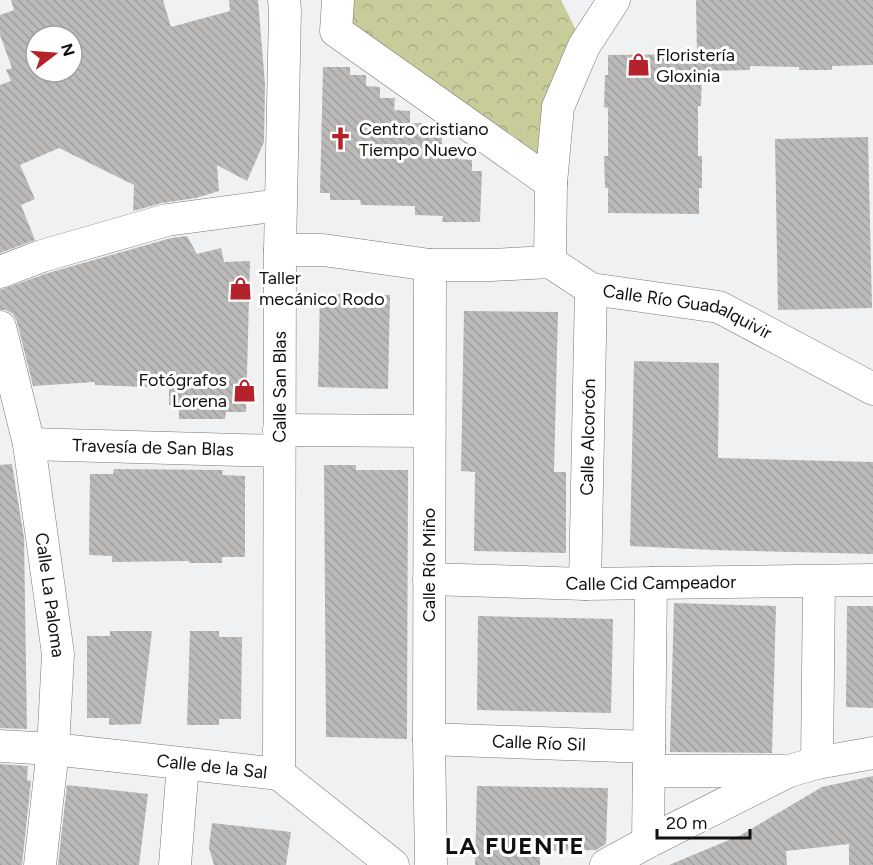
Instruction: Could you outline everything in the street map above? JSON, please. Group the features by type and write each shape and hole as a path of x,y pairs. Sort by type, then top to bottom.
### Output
{"street":[{"name":"Calle San Blas","path":"279,774 279,250 284,0"},
{"path":"338,0 336,31 551,183"},
{"path":"279,250 323,250 430,265 550,262 551,183 558,107 584,46 614,0"},
{"path":"0,272 42,256 167,220 280,206"},
{"name":"Calle Río Guadalquivir","path":"550,262 591,289 719,307 873,389"},
{"name":"Calle Río Miño","path":"430,265 431,865"},
{"name":"Calle Alcorcón","path":"585,584 591,289"},
{"name":"Calle La Paloma","path":"0,327 29,444 58,654 53,749 40,865"},
{"name":"Travesía de San Blas","path":"29,444 279,440 429,431"},
{"name":"Calle Cid Campeador","path":"429,579 585,584 873,580"},
{"path":"803,767 819,582"},
{"path":"648,842 651,583"},
{"name":"Calle Río Sil","path":"429,739 649,759 803,767"},
{"name":"Calle de la Sal","path":"0,746 53,749 279,774 393,865"},
{"path":"606,865 648,842 803,767 873,753"},
{"path":"176,865 183,764"}],"green space":[{"path":"338,0 561,0 584,46 551,183 336,31"}],"building":[{"path":"11,0 163,0 171,27 230,11 229,0 258,0 265,84 264,142 247,181 217,165 219,191 133,211 134,185 59,148 20,165 35,199 21,205 35,240 0,253 0,85 11,81 6,70 12,68 0,35 0,15 14,10"},
{"path":"696,0 873,0 873,65 832,66 832,70 750,66 750,70 702,71 701,106 698,106 698,156 702,156 699,214 608,213 604,156 608,156 608,108 604,107 608,55 697,54"},
{"path":"323,67 350,67 350,75 366,75 366,86 380,87 380,98 395,98 394,110 410,111 410,123 426,123 426,135 442,136 442,148 458,148 458,159 472,160 472,171 482,171 480,222 442,222 443,216 415,215 415,206 361,205 360,200 330,200 330,193 320,193"},
{"path":"868,137 872,308 778,310 775,139"},
{"path":"187,236 197,254 221,248 224,262 250,261 246,412 226,412 225,419 179,419 179,405 169,405 169,388 95,385 95,382 33,386 17,322 13,314 0,310 0,290 48,273 171,238"},
{"path":"320,294 390,295 388,389 318,387"},
{"path":"464,311 558,312 554,472 566,472 566,553 474,551 475,472 461,471"},
{"path":"634,361 719,363 718,458 873,462 873,554 630,546"},
{"path":"12,464 24,538 27,729 0,728 0,465"},
{"path":"324,465 356,465 356,470 408,470 407,739 326,737"},
{"path":"114,469 223,470 222,475 245,476 245,557 222,557 222,563 189,563 189,561 112,562 112,556 89,555 90,474 113,474"},
{"path":"674,603 776,606 772,753 670,752"},
{"path":"847,606 873,606 873,708 846,707"},
{"path":"478,616 613,619 611,713 477,710"},
{"path":"110,631 152,631 141,724 109,725 109,718 87,718 87,636 110,636"},
{"path":"190,631 219,631 219,637 242,637 241,719 219,719 219,725 187,725"},
{"path":"0,764 28,766 27,780 31,781 22,865 0,865"},
{"path":"873,776 873,865 849,865 849,844 786,851 787,865 669,865 741,835 822,787"},
{"path":"67,785 148,794 139,865 58,865"},
{"path":"477,786 608,788 606,844 596,850 540,851 540,865 475,865"},
{"path":"212,823 291,832 286,865 214,865 209,848"}],"place":[{"name":"Floristería Gloxinia","path":"638,65"},
{"name":"Centro cristiano Tiempo Nuevo","path":"341,139"},
{"name":"Taller mecánico Rodo","path":"241,288"},
{"name":"Fotógrafos Lorena","path":"245,390"}],"district":[{"name":"LA FUENTE","path":"515,845"}]}
